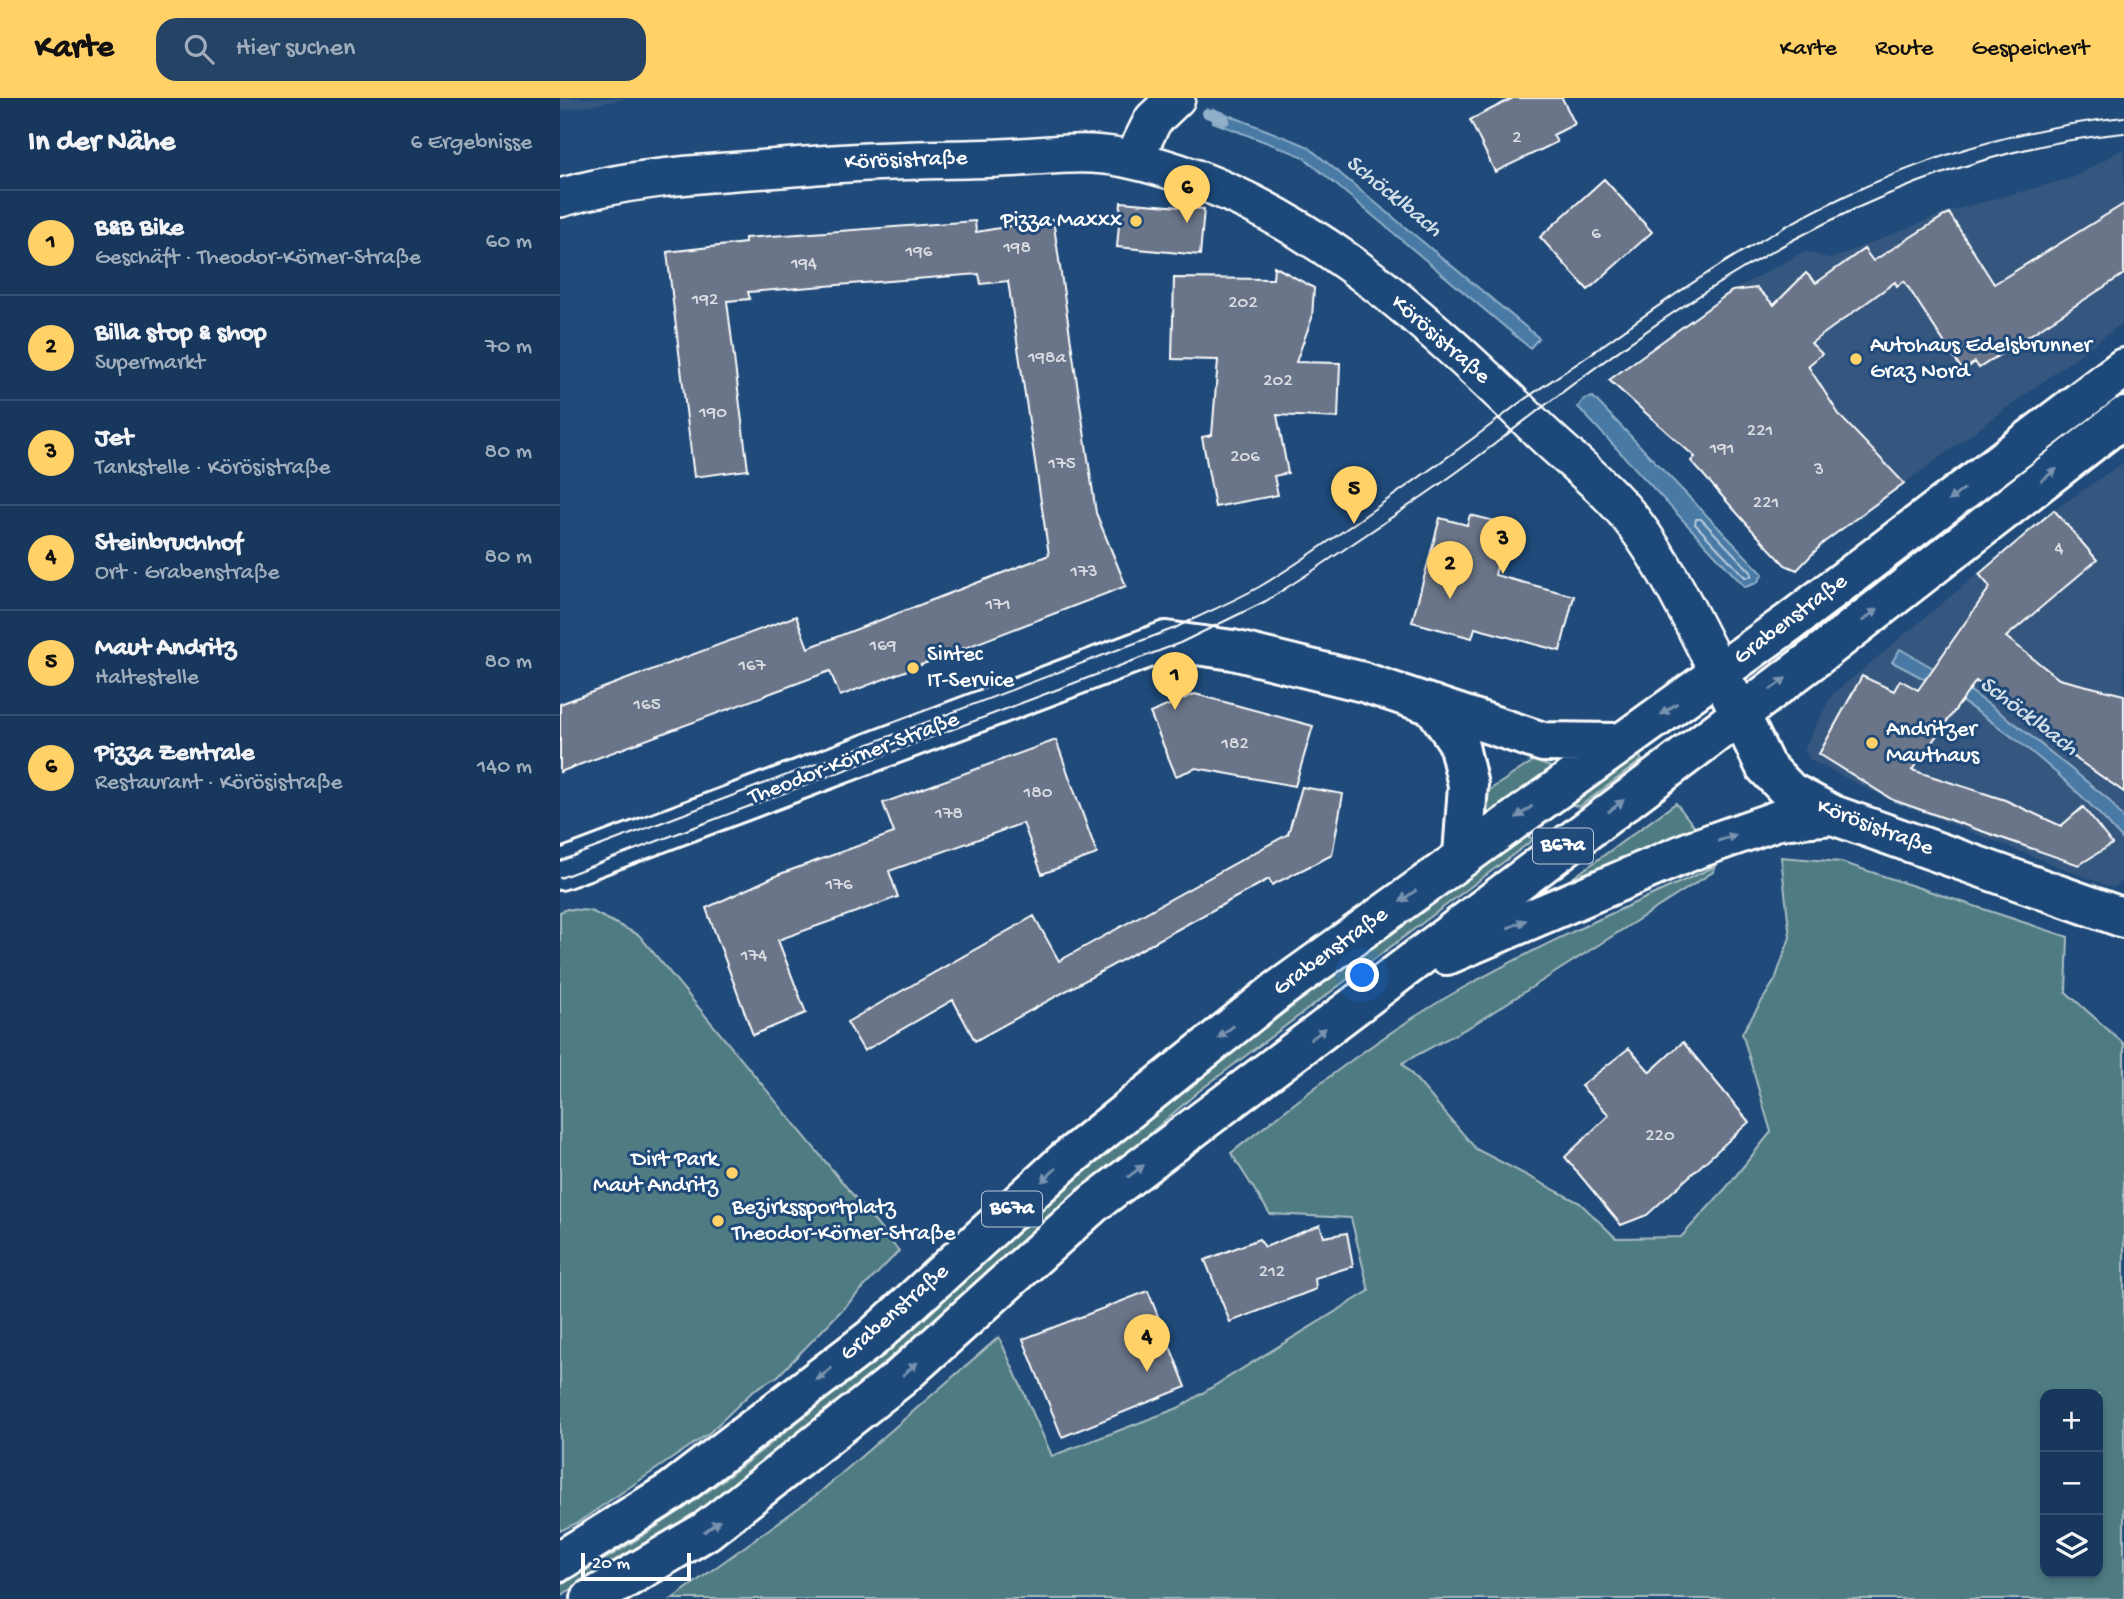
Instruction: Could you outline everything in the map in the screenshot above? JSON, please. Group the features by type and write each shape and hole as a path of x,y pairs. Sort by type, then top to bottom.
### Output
{"main road":[{"name":"Grabenstraße","path":"560,1561 672,1491 872,1338 1075,1152 1277,991 1719,673 2124,368"},
{"name":"Grabenstraße","path":"591,1599 706,1531 900,1378 1094,1203 2124,417"},
{"name":"Theodor-Körner-Straße","path":"560,870 1166,641 1233,650 1363,682 1543,742 1619,743"},
{"name":"Körösistraße","path":"1719,673 1765,766 1790,792 1833,815 2124,918"},
{"path":"1433,705 1458,742 1468,785 1463,855"},
{"path":"1387,982 1693,850 1778,820 1833,815"}],"street":[{"path":"1133,160 1167,106"},
{"name":"Körösistraße","path":"560,198 606,184 849,162 1043,157 1082,152 1133,160 1230,191 1285,219 1375,284 1521,412 1634,522 1719,673"}],"shaded area":[{"path":"560,98 628,98 560,111"},
{"name":"Autohaus Edelsbrunner Graz Nord","path":"2124,148 2124,322 1823,543 1797,570 1785,565 1753,531 1691,461 1695,456 1609,380 1732,291 1805,251 1831,259 1950,211 2075,177"},
{"path":"2124,462 2124,881 2113,888 1888,799 1810,760 1804,749 1832,695 2054,510"}],"green space":[{"path":"2124,384 2124,396 1848,608"},
{"path":"1638,754 1642,760 1579,807 1570,804"},
{"path":"1533,761 1554,768 1485,816 1485,793"},
{"path":"1676,803 1700,834 1560,887"},
{"path":"1526,836 1534,839 1199,1091 816,1422 690,1517 560,1596 560,1585 635,1541 706,1493 774,1441 906,1330 1151,1116 1310,994"},
{"path":"1781,857 1841,862 2068,937 2066,992 2124,1044 2124,1599 672,1599 819,1493 999,1337 1052,1456 1178,1408 1369,1291 1351,1218 1270,1214 1231,1153 1343,1066 1461,989 1555,940 1716,866 1713,872 1471,1026 1402,1063 1476,1149 1580,1203 1616,1238 1681,1237 1726,1188 1771,1132 1742,1033 1775,980 1790,937"},
{"name":"Bezirkssportplatz Theodor-Körner-Straße","path":"567,909 591,911 639,935 899,1251 778,1376 754,1390 708,1434 577,1523 560,1531 560,912"}],"water":[{"name":"Schöcklbach","path":"1213,109 1307,146 1539,338 1530,348 1302,156 1213,122"},
{"path":"1593,397 1763,574 1757,583 1745,587 1578,407 1584,399"},
{"name":"Schöcklbach","path":"1900,649 1961,684 2022,729 2108,799 2124,819 2124,841 2073,788 2017,740 1956,698 1892,662"}],"building":[{"path":"1513,98 1562,98 1575,124 1553,135 1557,142 1495,172 1470,120"},
{"path":"1604,179 1652,232 1588,290 1540,237"},
{"path":"1121,202 1204,209 1200,255 1117,247"},
{"name":"Autohaus Edelsbrunner Graz Nord","path":"2124,204 2124,274 1979,368 1975,362 1963,371 1904,281 1897,286 1895,282 1811,343 1822,354 1808,366 1840,416 1904,483 1823,543 1797,570 1785,565 1753,531 1691,461 1695,457 1609,380 1732,291 1757,288 1774,305 1806,273 1816,283 1864,249 1873,261 1949,213 1994,284"},
{"path":"1053,219 1096,513 1126,586 840,696 830,671 560,772 560,704 796,616 808,648 1049,555 1008,281 981,284 979,274 748,292 750,299 727,301 748,470 694,477 667,252 745,243 745,238 975,221 976,232"},
{"path":"1274,266 1314,288 1312,318 1296,362 1340,363 1338,418 1277,415 1288,473 1274,476 1278,495 1215,507 1202,437 1212,435 1218,360 1172,359 1174,278 1273,279"},
{"path":"2054,510 2097,560 2006,637 2059,679 2124,695 2124,792 2065,751 2066,748 1976,681 1912,770 2005,800 2061,826 2083,807 2112,844 2079,865 1893,800 1819,754 1862,676 1894,691 1900,680 1918,690 1990,587 1979,574"},
{"path":"1470,515 1507,524 1495,575 1574,596 1560,651 1475,628 1472,638 1412,622 1440,518 1467,525"},
{"path":"1195,694 1313,726 1295,786 1196,768 1176,776 1150,713"},
{"path":"1056,740 1097,854 1042,874 1023,823 889,871 898,897 778,940 806,1013 753,1035 706,908 780,874 894,833 883,803"},
{"path":"1302,787 1343,794 1332,855 1272,885 1269,879 975,1041 953,1000 864,1051 847,1022 1034,916 1059,961 1288,834"},
{"path":"1683,1042 1749,1122 1647,1215 1621,1225 1565,1157 1609,1115 1581,1086 1629,1048 1650,1072"},
{"path":"1320,1225 1324,1237 1347,1233 1353,1266 1315,1278 1316,1289 1230,1322 1205,1260 1259,1239 1265,1247"},
{"path":"1148,1291 1186,1387 1062,1437 1023,1339"}],"waterway":[{"name":"Schöcklbach","path":"1207,113 1225,120"}],"tram line":[{"path":"560,861 1175,628 1228,603 1304,559 1657,307 1780,229 1844,196 1909,168 1977,145 2049,128 2124,117"},
{"path":"560,878 1180,643 1266,601 1314,570 1411,505 1646,332 1719,283 1794,240 1872,201 1952,170 2036,147 2124,133"}],"place":[{"name":"Pizza Maxxx","path":"1136,221"},
{"name":"Pizza Zentrale","path":"1187,223"},
{"name":"Autohaus Edelsbrunner Graz Nord","path":"1856,359"},
{"name":"Maut Andritz","path":"1354,524"},
{"name":"Jet","path":"1503,574"},
{"name":"Billa stop & shop","path":"1450,599"},
{"name":"Sintec IT-Service","path":"913,668"},
{"name":"B&B Bike","path":"1175,710"},
{"name":"Andritzer Mauthaus","path":"1872,743"},
{"name":"Dirt Park Maut Andritz","path":"732,1173"},
{"name":"Bezirkssportplatz Theodor-Körner-Straße","path":"718,1221"},
{"name":"Steinbruchhof","path":"1147,1372"}]}
